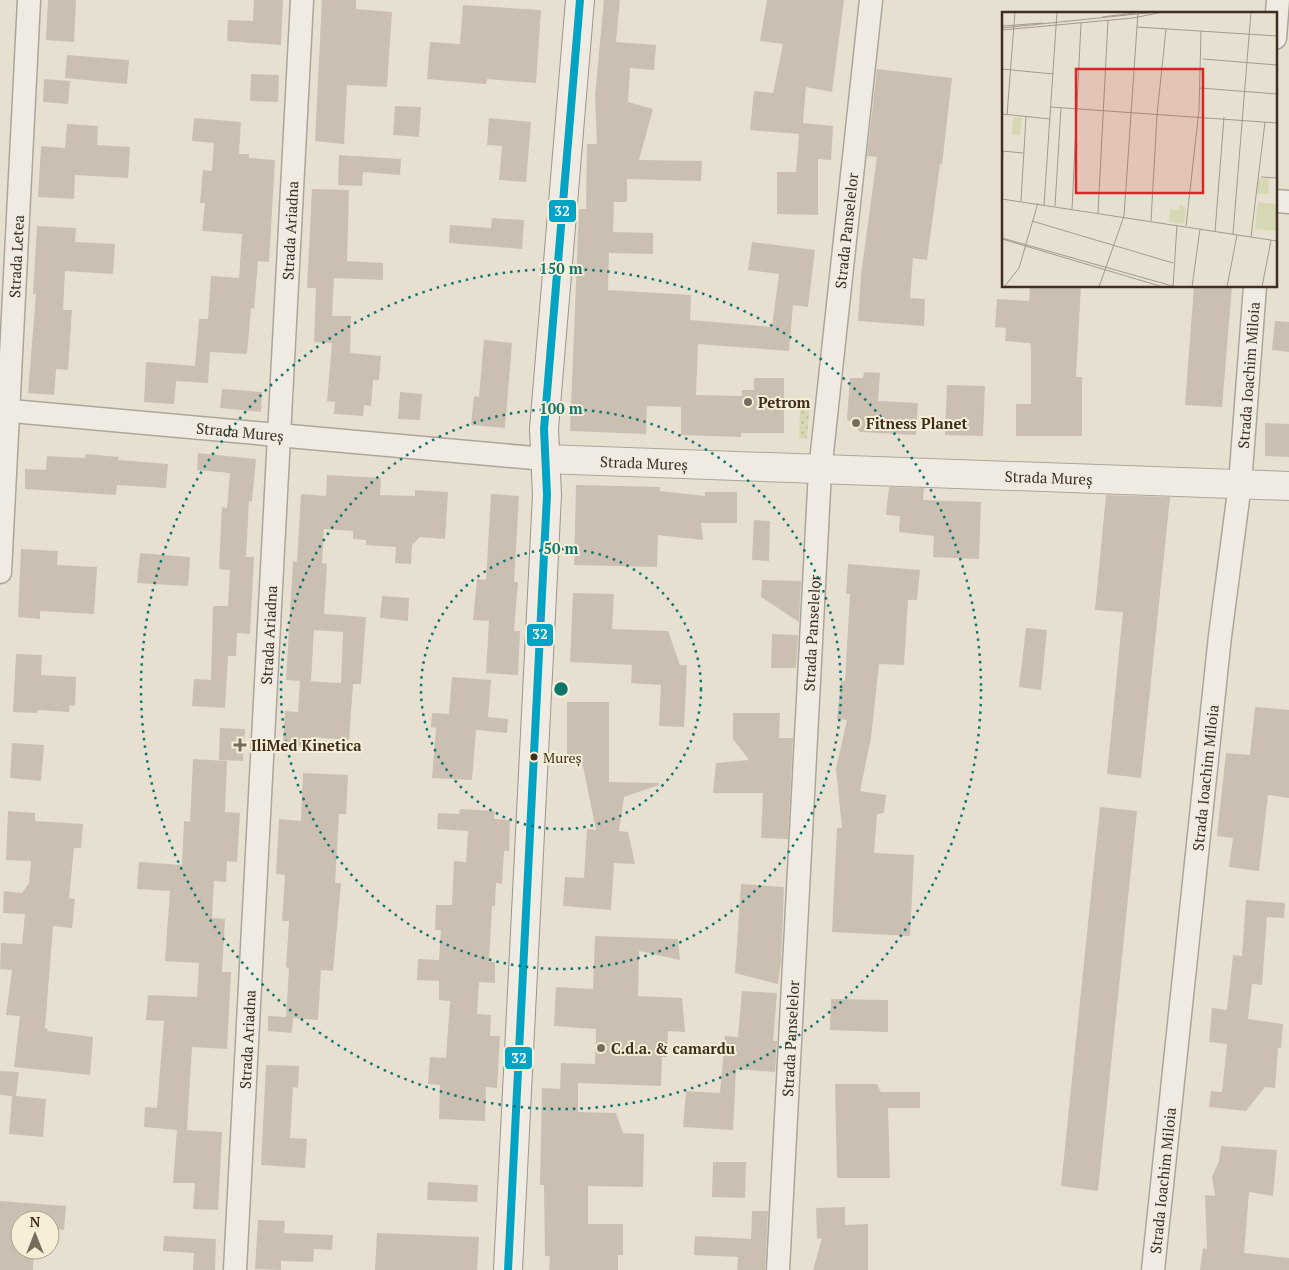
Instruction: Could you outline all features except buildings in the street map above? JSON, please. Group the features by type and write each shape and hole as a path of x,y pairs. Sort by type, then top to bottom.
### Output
{"main road":[{"path":"508,1270 546,504 544,429 580,0"},
{"name":"Strada Mureș","path":"545,459 1289,486"}],"street":[{"name":"Strada Letea","path":"0,572 4,410 29,0"},
{"name":"Strada Ariadna","path":"235,1270 302,0"},
{"name":"Strada Panselelor","path":"778,1270 820,470 871,0"},
{"path":"1276,25 1278,0"},
{"path":"1276,201 1289,202"},
{"name":"Strada Ioachim Miloia","path":"1153,1270 1220,636 1240,484 1255,288"},
{"name":"Strada Mureș","path":"4,410 545,459"}],"green space":[{"path":"810,399 807,439 799,438 800,408 804,401"}],"transit line":[{"name":"32","path":"508,1270 547,495 544,429 580,0"}],"place":[{"name":"Petrom","path":"748,402"},
{"name":"Fitness Planet","path":"856,423"},
{"name":"IliMed Kinetica","path":"240,745"},
{"name":"Mureș","path":"534,757"},
{"name":"C.d.a. & camardu","path":"601,1048"}]}
